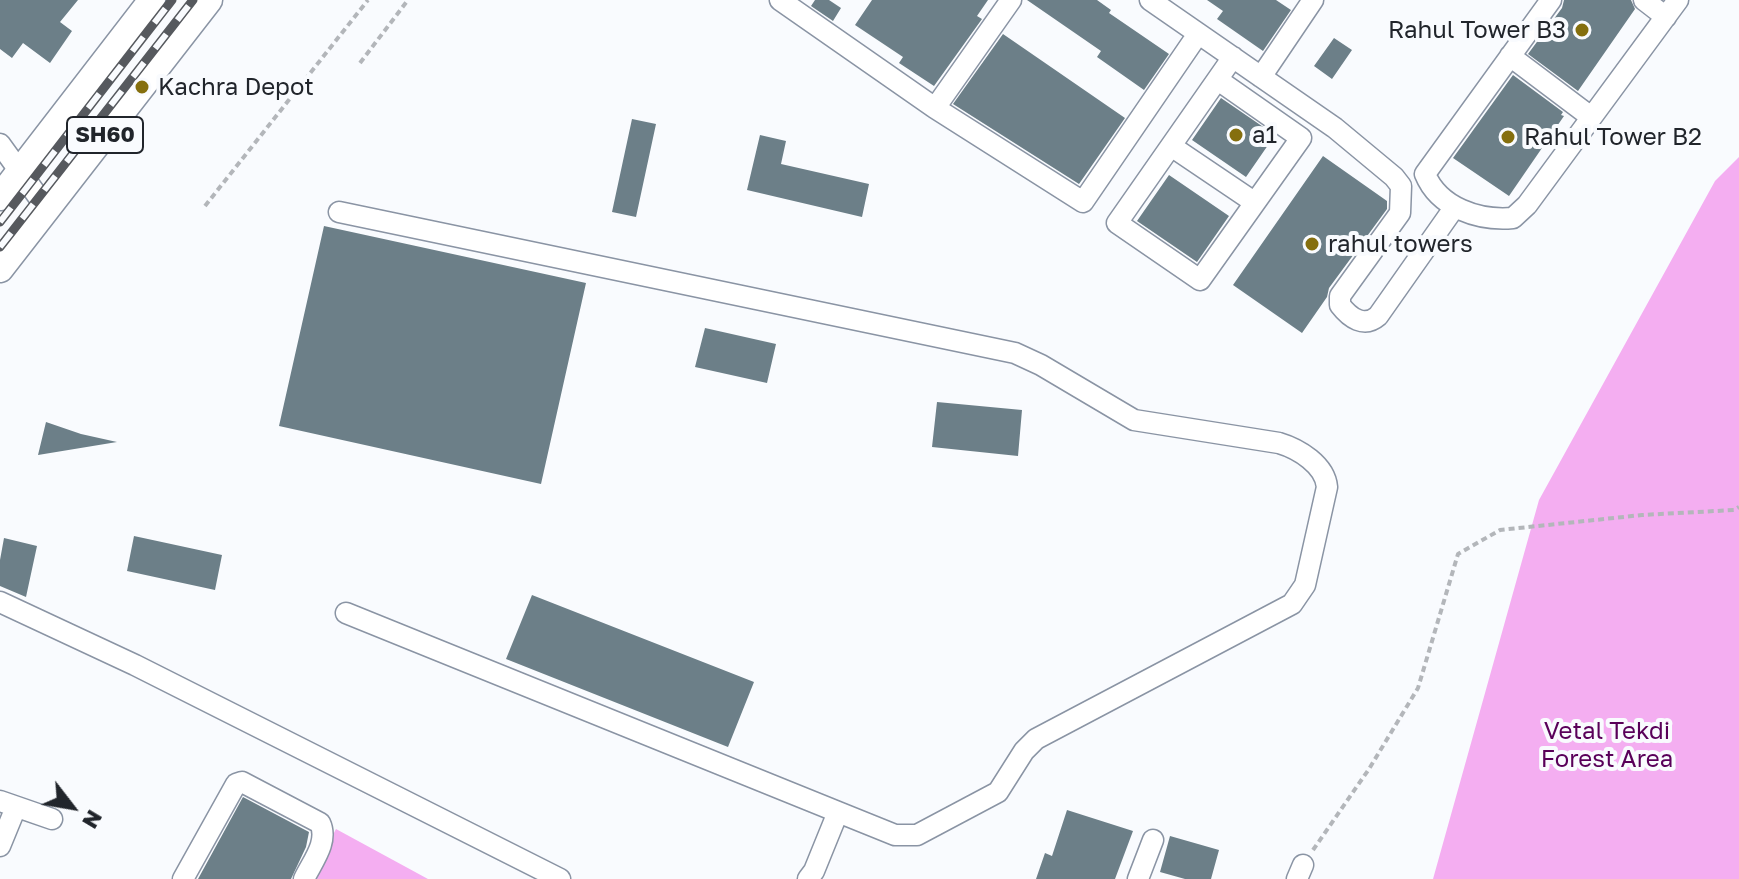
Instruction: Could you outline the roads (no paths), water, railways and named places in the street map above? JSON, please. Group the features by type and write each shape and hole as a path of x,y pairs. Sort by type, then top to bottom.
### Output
{"main road":[{"name":"SH60","path":"0,269 209,0"},
{"name":"SH60","path":"0,197 143,3"}],"street":[{"path":"780,0 935,108 1083,202 1198,34"},
{"path":"935,108 1011,0"},
{"path":"1150,0 1320,118 1401,186 1400,213 1340,296 1344,311 1363,323 1371,322 1378,316 1454,208"},
{"path":"1261,77 1313,0"},
{"path":"1551,0 1425,174 1429,184 1454,208 1496,220 1513,218 1527,205 1672,8 1644,0"},
{"path":"1510,56 1591,117"},
{"path":"1218,80 1301,138 1200,280 1117,223 1233,57"},
{"path":"0,144 47,209"},
{"path":"1171,146 1254,202"},
{"path":"339,212 1015,353 1134,420 1279,443 1296,450 1324,473 1327,487 1305,585 1292,604 1036,739 1024,751 998,792 917,835 895,835 346,613"},
{"path":"0,602 135,665 560,879"},
{"path":"183,879 236,784 242,782 320,823 325,833 323,843 304,879"},
{"path":"0,846 8,804 52,819"},
{"path":"808,879 838,812"},
{"path":"1138,879 1153,840"}],"railway":[{"path":"0,222 172,0"},
{"path":"0,247 193,0"}],"place":[{"name":"Rahul Tower B3","path":"1582,30"},
{"name":"Kachra Depot","path":"142,87"},
{"name":"a1","path":"1236,135"},
{"name":"Rahul Tower B2","path":"1508,137"},
{"name":"rahul towers","path":"1312,244"}],"park label":[{"name":"Vetal Tekdi Forest Area","path":"1607,745"}]}
